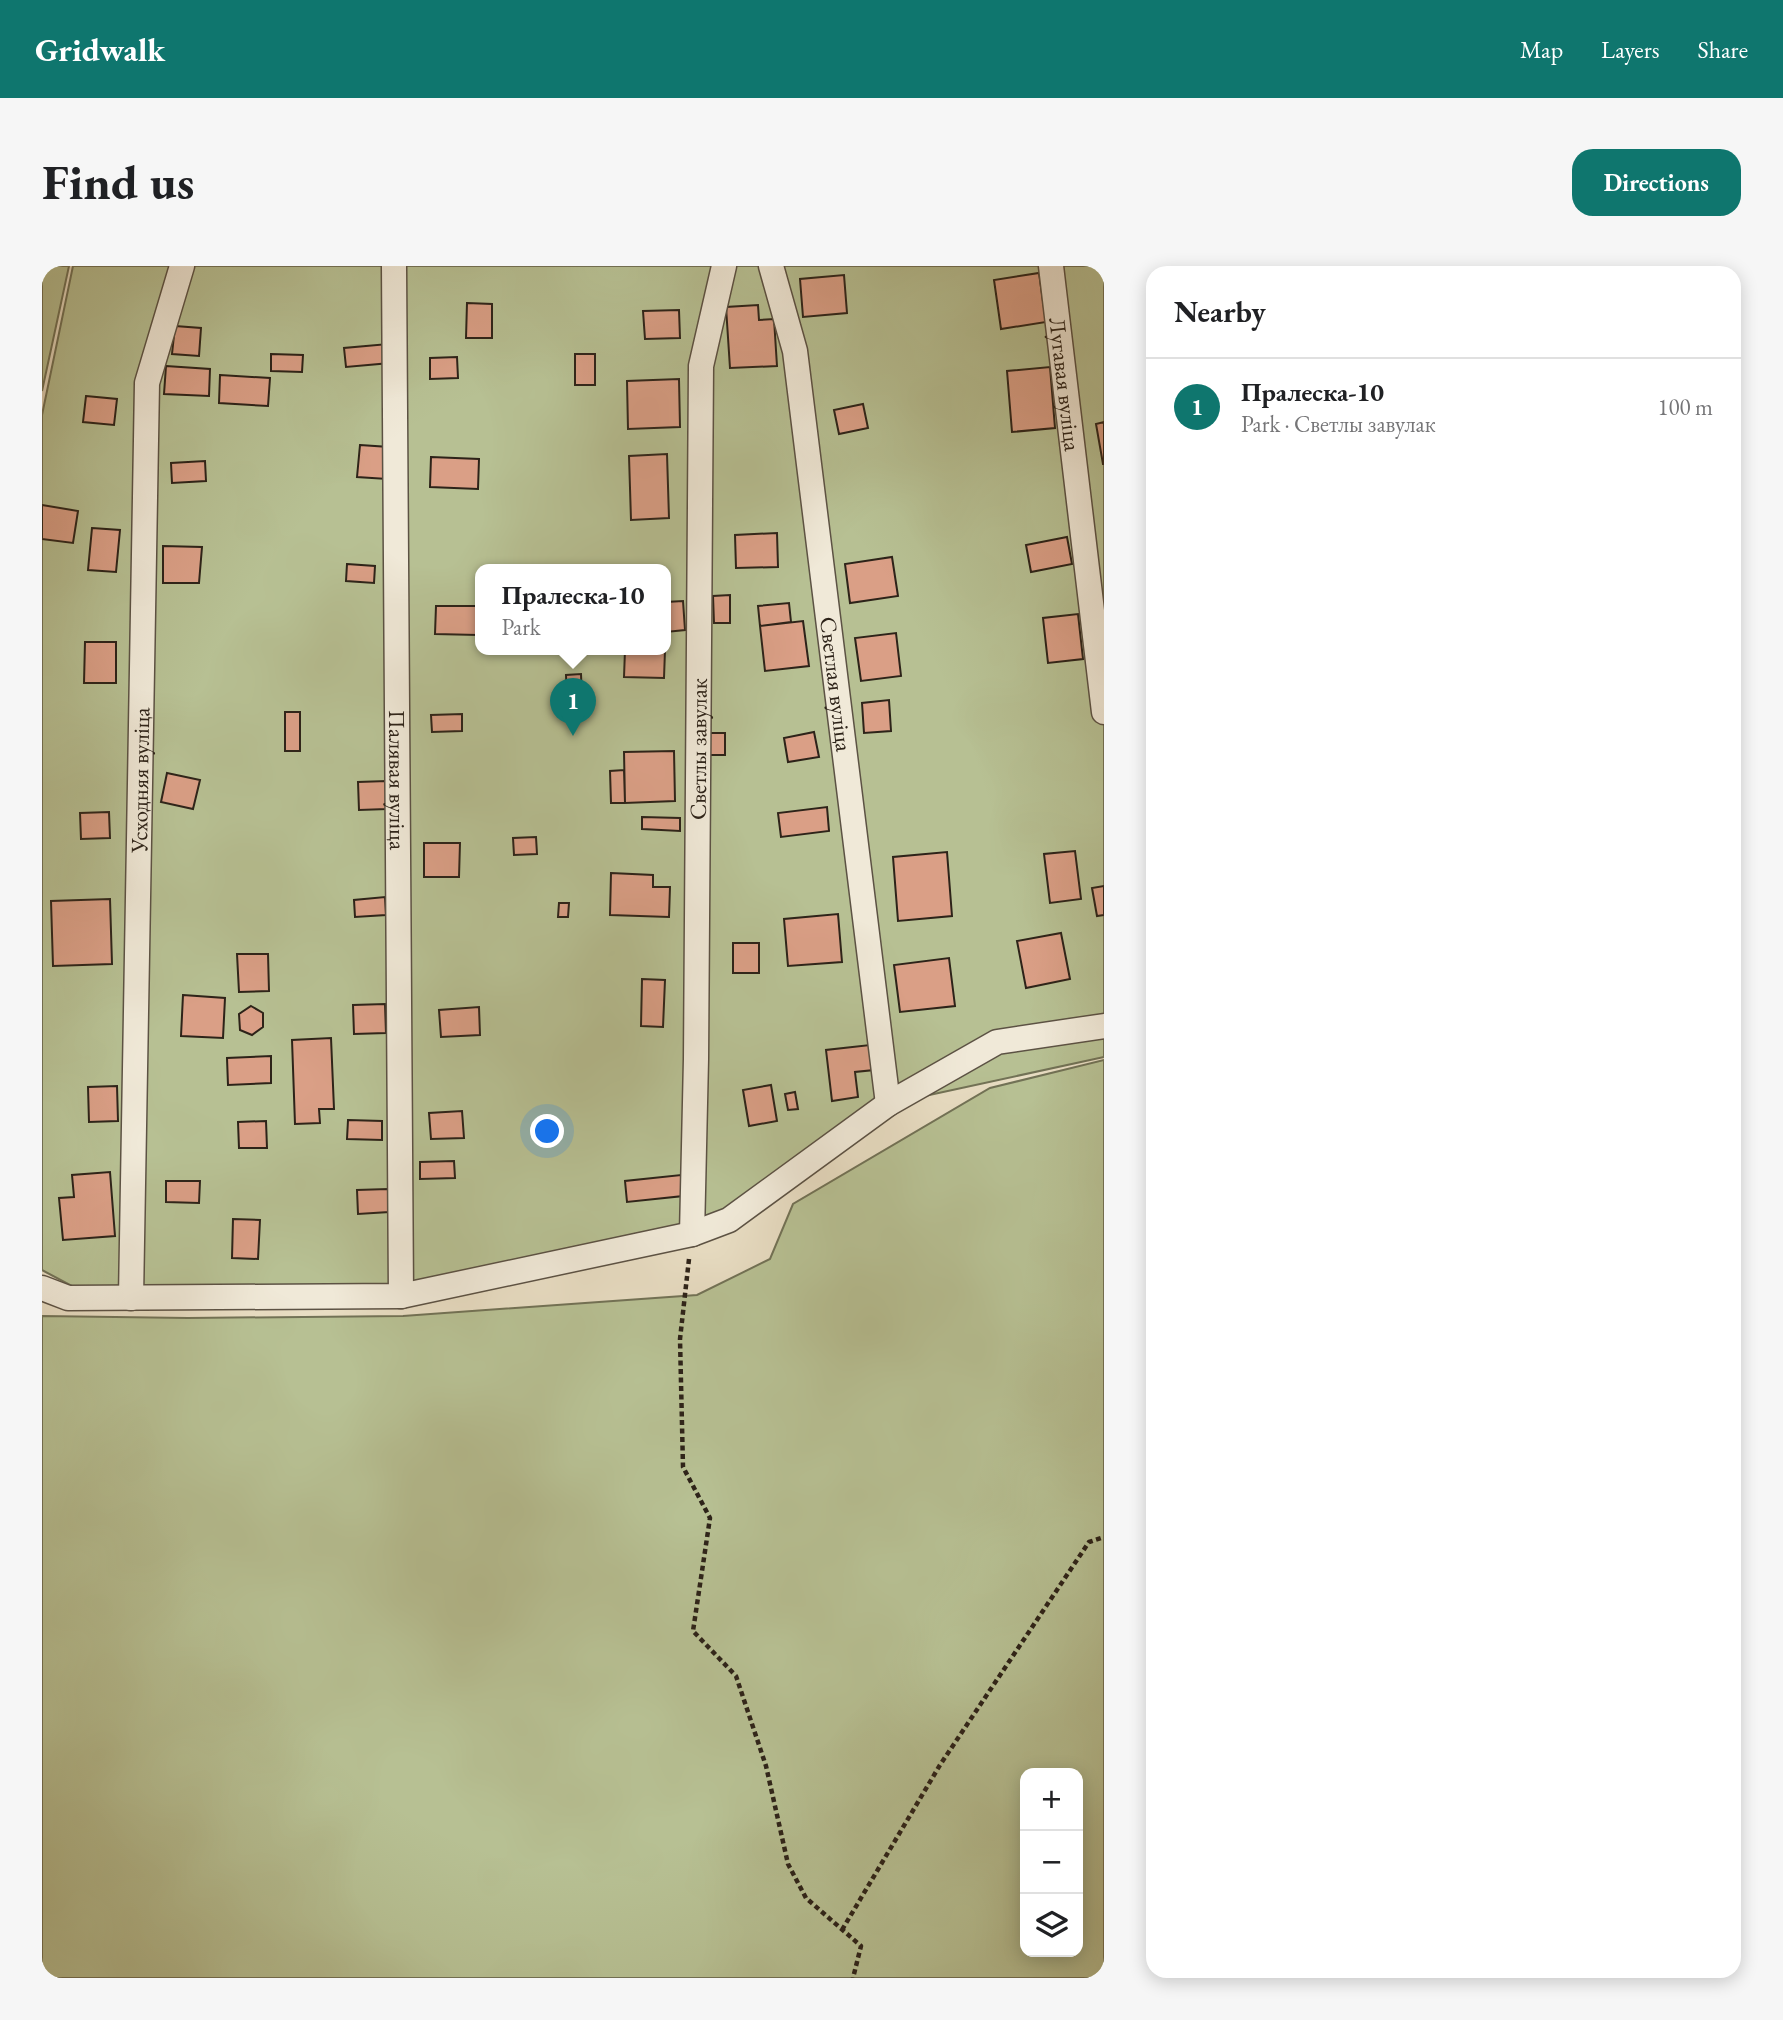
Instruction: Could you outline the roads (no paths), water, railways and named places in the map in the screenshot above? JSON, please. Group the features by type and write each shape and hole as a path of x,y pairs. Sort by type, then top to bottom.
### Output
{"street":[{"name":"Усходняя вуліца","path":"131,1298 147,383 182,266"},
{"name":"Палявая вуліца","path":"394,266 401,1296"},
{"name":"Светлы завулак","path":"692,1234 701,366 724,266"},
{"name":"Светлая вуліца","path":"771,266 795,351 888,1104"},
{"name":"Лугавая вуліца","path":"1051,266 1104,712"},
{"path":"42,1288 68,1298 401,1296 692,1234 729,1220 888,1104 997,1042 1104,1026"}],"place":[{"name":"Пралеска-10","path":"573,736"}]}
